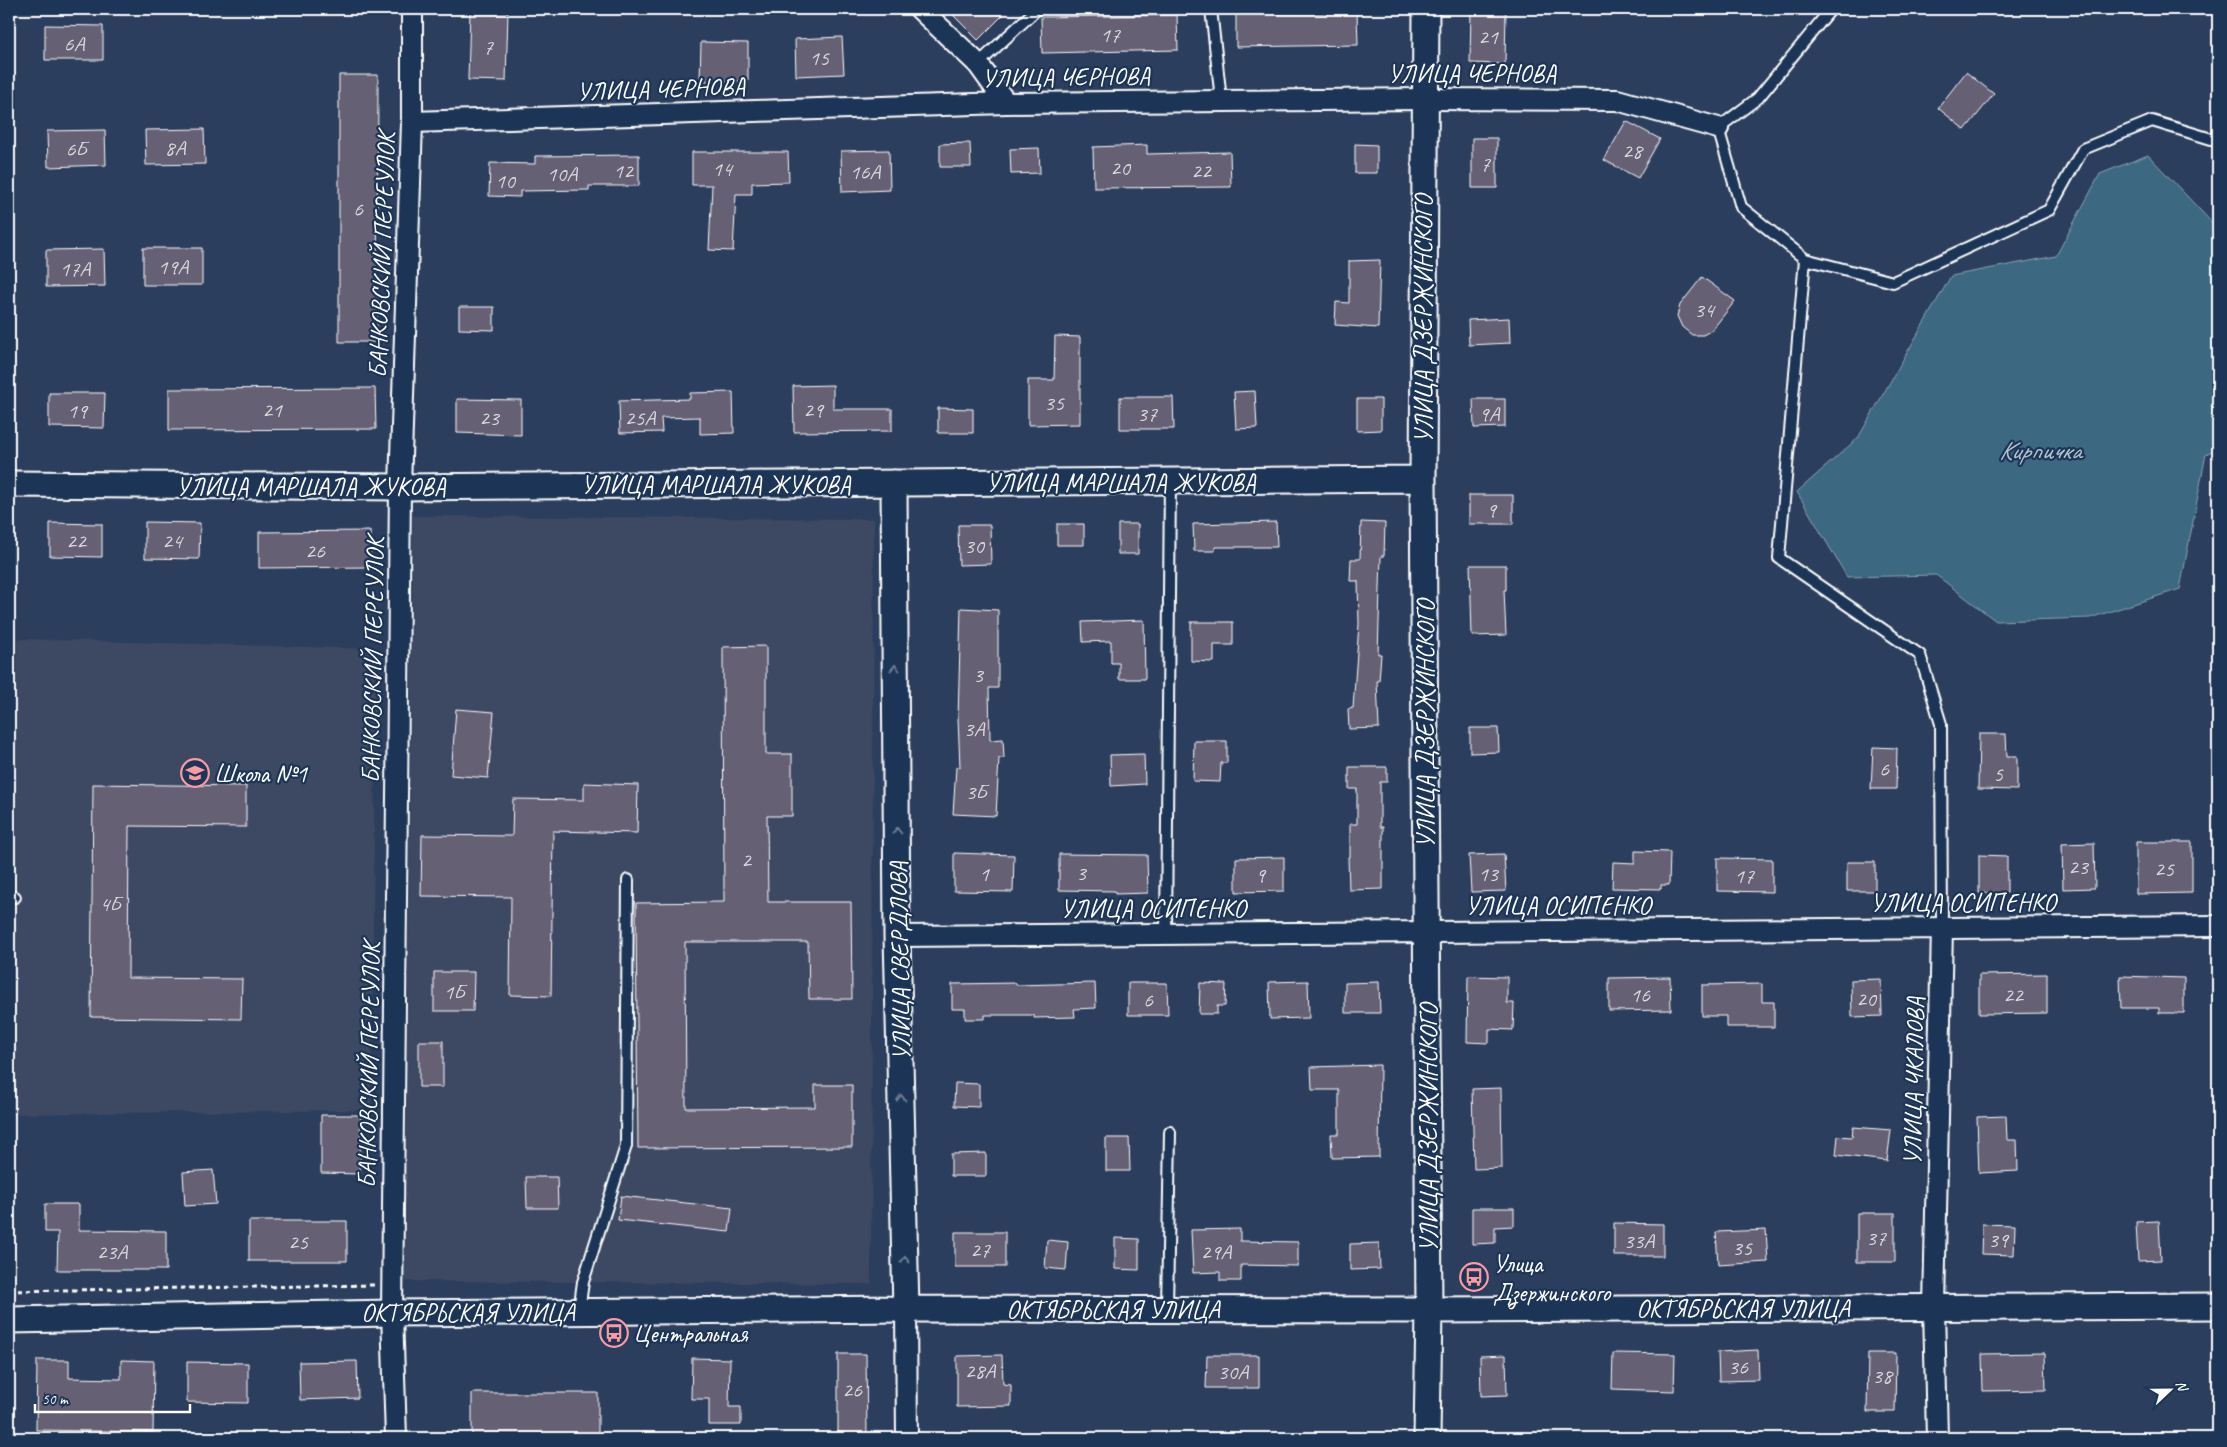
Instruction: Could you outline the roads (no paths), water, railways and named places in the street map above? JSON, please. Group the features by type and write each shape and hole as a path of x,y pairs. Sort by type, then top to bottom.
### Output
{"street":[{"name":"БАНКОВСКИЙ ПЕРЕУЛОК","path":"396,1438 392,1284 400,487 412,122 412,9"},
{"path":"920,9 978,64 1006,103"},
{"name":"УЛИЦА ДЗЕРЖИНСКОГО","path":"1426,9 1423,479 1429,1310 1427,1438"},
{"name":"УЛИЦА ЧЕРНОВА","path":"412,122 1006,103 1424,99 1617,100 1718,128"},
{"name":"УЛИЦА МАРШАЛА ЖУКОВА","path":"9,484 400,487 1423,479"},
{"name":"УЛИЦА СВЕРДЛОВА","path":"894,483 897,936 906,1309 907,1438"},
{"name":"УЛИЦА ОСИПЕНКО","path":"897,936 2218,926"},
{"name":"УЛИЦА ЧКАЛОВА","path":"1936,1438 1934,1307 1942,928"},
{"name":"ОКТЯБРЬСКАЯ УЛИЦА","path":"9,1320 392,1313 906,1309 1429,1310 2218,1306"}],"lane":[{"path":"978,64 1037,9"},
{"path":"1211,9 1221,100"},
{"path":"1830,9 1758,98 1718,128 1742,207 1805,259 1893,282 2049,210 2083,149 2152,121 2218,141"},
{"name":"УЛИЦА ЧКАЛОВА","path":"1805,259 1779,558 1920,655 1941,724 1942,928"},
{"path":"1166,934 1170,482"},
{"path":"579,1312 583,1282 626,1146 628,880"},
{"path":"1167,1309 1170,1132"}],"water":[{"name":"Кирпичка","path":"2148,155 2218,229 2218,448 2206,454 2180,589 2090,618 1996,621 1936,575 1847,577 1797,492 1858,438 1951,276 2056,256 2100,174"}],"place":[{"name":"Школа №1","path":"195,773"},
{"name":"Улица Дзержинского","path":"1474,1277"},
{"name":"Центральная","path":"614,1333"}]}
